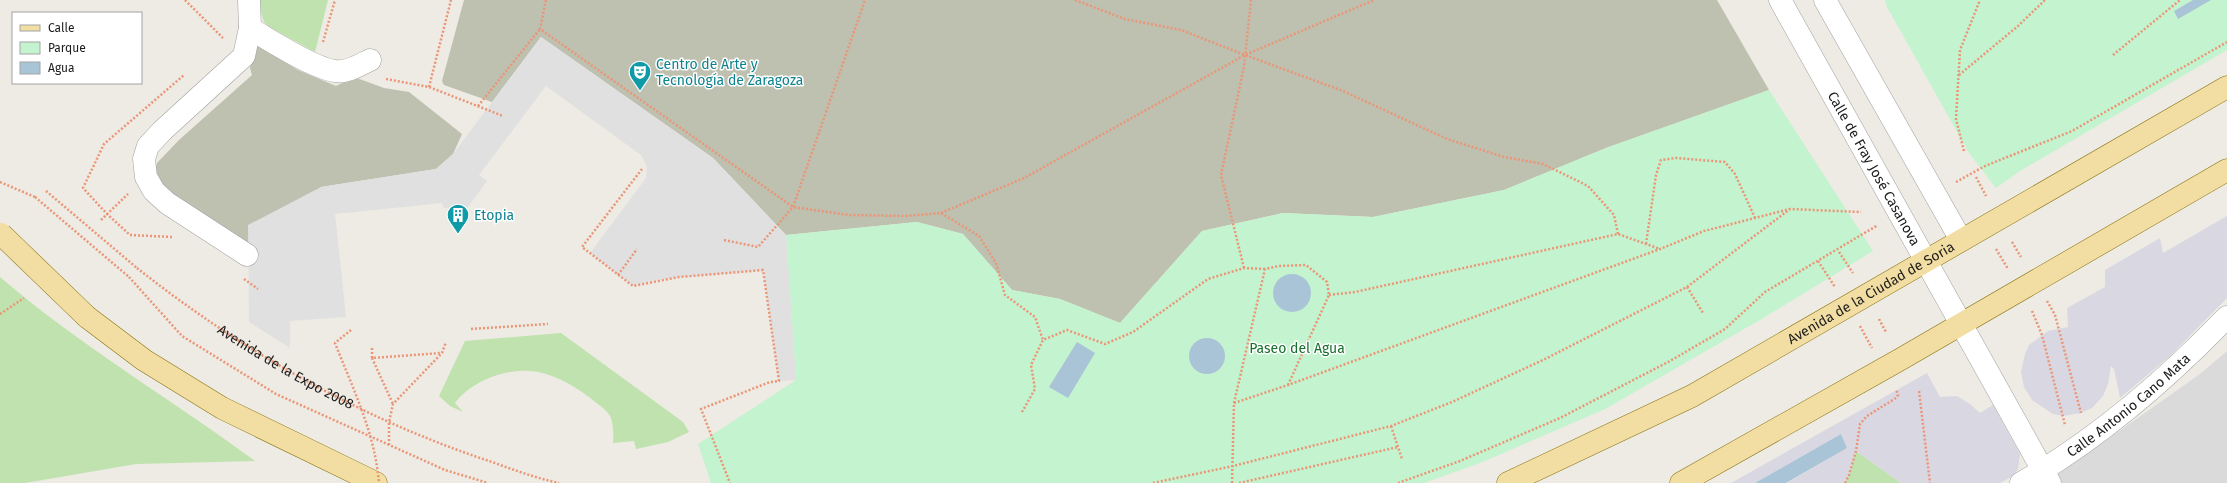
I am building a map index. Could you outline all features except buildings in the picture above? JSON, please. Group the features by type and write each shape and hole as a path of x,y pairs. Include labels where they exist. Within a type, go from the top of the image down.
{"main road":[{"name":"Avenida de la Ciudad de Soria","path":"1508,483 1692,396 2227,87"},
{"path":"1681,483 1884,369 2227,170"},
{"path":"0,238 18,261 87,317 144,360 222,408 376,483"}],"street":[{"path":"247,255 167,203 154,191 146,177 144,159 148,146 244,56 250,28 249,0"},
{"name":"Calle de Fray José Casanova","path":"1780,0 2047,477"},
{"path":"1825,0 1961,240"},
{"path":"250,28 271,41 316,64 336,71 346,71 370,60"},
{"name":"Calle Antonio Cano Mata","path":"2022,483 2047,477 2181,364 2227,317"}],"path":[{"path":"316,64 335,0"},
{"path":"429,87 451,0"},
{"path":"478,106 540,29 546,0"},
{"path":"724,240 758,247 793,207 865,0"},
{"path":"1075,0 1125,19 1181,30 1245,55 1343,90 1447,138 1504,158 1543,164 1588,186 1614,215 1618,234"},
{"path":"1244,268 1221,175 1245,55 1251,0"},
{"path":"540,29 793,207 849,215 905,216 941,213 1024,178 1245,55 1374,0"},
{"path":"1964,151 1956,119 1960,50 1980,0"},
{"path":"1959,75 2018,26 2045,0"},
{"path":"2113,55 2180,0"},
{"path":"1953,183 1985,166 2072,131 2227,42"},
{"path":"403,82 429,87 503,116"},
{"path":"1646,244 1656,175 1661,160 1676,158 1725,162 1735,174 1756,218"},
{"path":"642,169 582,247 633,286 679,277 763,270 779,381 770,382 701,409 730,483"},
{"path":"101,220 146,177"},
{"path":"1976,177 1986,196"},
{"path":"0,182 34,197 129,277 182,336 276,394 445,470 488,483"},
{"name":"Avenida de la Expo 2008","path":"46,191 137,268 249,349 337,397 388,422 445,447 559,483"},
{"path":"1153,483 1232,466 1391,426 1452,402 1543,360 1687,287 1790,209"},
{"path":"1234,403 1288,385 1660,249 1704,230 1790,209 1860,212"},
{"path":"941,213 980,236 996,262 1006,294 1035,317 1043,340"},
{"path":"1398,483 1460,461 1560,418 1670,361 1725,328 1765,292 1879,224"},
{"path":"1329,295 1355,292 1618,234 1660,249"},
{"path":"2012,242 2021,256"},
{"path":"618,275 637,249"},
{"path":"1839,252 1854,273"},
{"path":"1818,261 1848,305 1898,395 1893,402 1867,416 1860,424 1856,451 1849,475 1844,483"},
{"path":"1022,412 1035,389 1031,365 1043,340 1067,330 1105,344 1133,332 1208,279 1244,268 1265,269 1279,266 1306,265 1327,282 1329,295 1288,385"},
{"path":"1232,483 1234,403 1265,269"},
{"path":"1687,287 1703,313"},
{"path":"0,314 24,298"},
{"path":"2046,300 2055,315 2081,413"},
{"path":"2032,310 2042,335 2066,430"},
{"path":"1879,319 1886,332"},
{"path":"471,329 548,324"},
{"path":"351,330 335,343 363,411 373,444 379,483"},
{"path":"389,444 388,422 393,404 442,353 446,342"},
{"path":"372,348 372,358 393,404"},
{"path":"372,358 442,353"},
{"path":"1919,391 1930,483"},
{"path":"1391,426 1402,459"},
{"path":"1239,483 1398,447"}],"shaded area":[{"path":"464,0 1717,0 1769,90 1606,148 1504,190 1373,217 1283,213 1202,231 1120,323 1060,299 1012,290 963,234 917,222 786,235 713,158 541,37 492,102 444,85 442,81"},
{"path":"256,37 275,56 298,70 336,86 354,77 384,88 409,92 462,134 453,154 436,169 321,187 248,247 159,188 155,170 157,163 179,140 252,75 250,68"},
{"path":"541,37 713,158 786,235 796,380 779,381 763,270 655,280 633,286 590,253 646,178 647,167 641,155 546,86 479,175 487,181 468,207 444,208 442,203 335,214 346,317 290,321 290,348 249,322 248,225 321,187 436,169 453,154"},
{"path":"2227,216 2227,298 2171,355 2120,398 2114,369 2111,366 2108,384 2103,396 2092,408 2081,413 2063,416 2053,414 2032,400 2024,387 2021,372 2025,354 2029,345 2048,331 2068,327 2067,308 2105,287 2105,270 2160,238 2163,253"},
{"path":"2227,351 2227,483 2046,483 2200,374"},
{"path":"1927,373 1940,397 1957,396 1970,404 1980,413 1993,405 2020,454 2018,469 2013,476 2000,483 1901,483 1856,451 1845,483 1787,483 1847,448 1841,434 1755,483 1731,483"}],"green space":[{"path":"257,0 328,0 315,52 269,27 264,22"},
{"path":"1885,0 2227,0 2227,50 2020,171 1996,188 1969,153 1887,7"},
{"name":"Paseo del Agua","path":"1769,90 1873,251 1765,317 1605,409 1480,463 1424,483 711,483 698,444 796,380 786,235 917,222 963,234 1012,290 1060,299 1120,323 1202,231 1283,213 1373,217 1504,190 1606,148"},
{"path":"0,277 61,326 255,461 136,464 25,483 0,483"},
{"path":"561,333 683,422 689,432 668,442 636,449 634,441 613,443 612,421 605,409 570,384 555,377 537,372 511,372 498,375 473,386 455,403 463,412 450,406 439,396 465,341"},
{"path":"1856,451 1901,483 1845,483"}],"water":[{"path":"2193,0 2211,0 2178,19 2174,11"},
{"path":"1292,274 1302,277 1308,283 1311,293 1308,303 1302,309 1292,312 1282,309 1276,303 1273,293 1276,283 1282,277"},
{"path":"1207,338 1217,341 1222,346 1225,356 1222,366 1217,371 1207,374 1197,371 1192,366 1189,356 1192,346 1197,341"},
{"path":"1077,342 1095,353 1068,398 1049,387"},
{"path":"1841,434 1847,448 1786,483 1755,483"}],"place":[{"name":"Centro de Arte y Tecnología de Zaragoza","path":"640,92"},
{"name":"Etopia","path":"458,234"}]}
